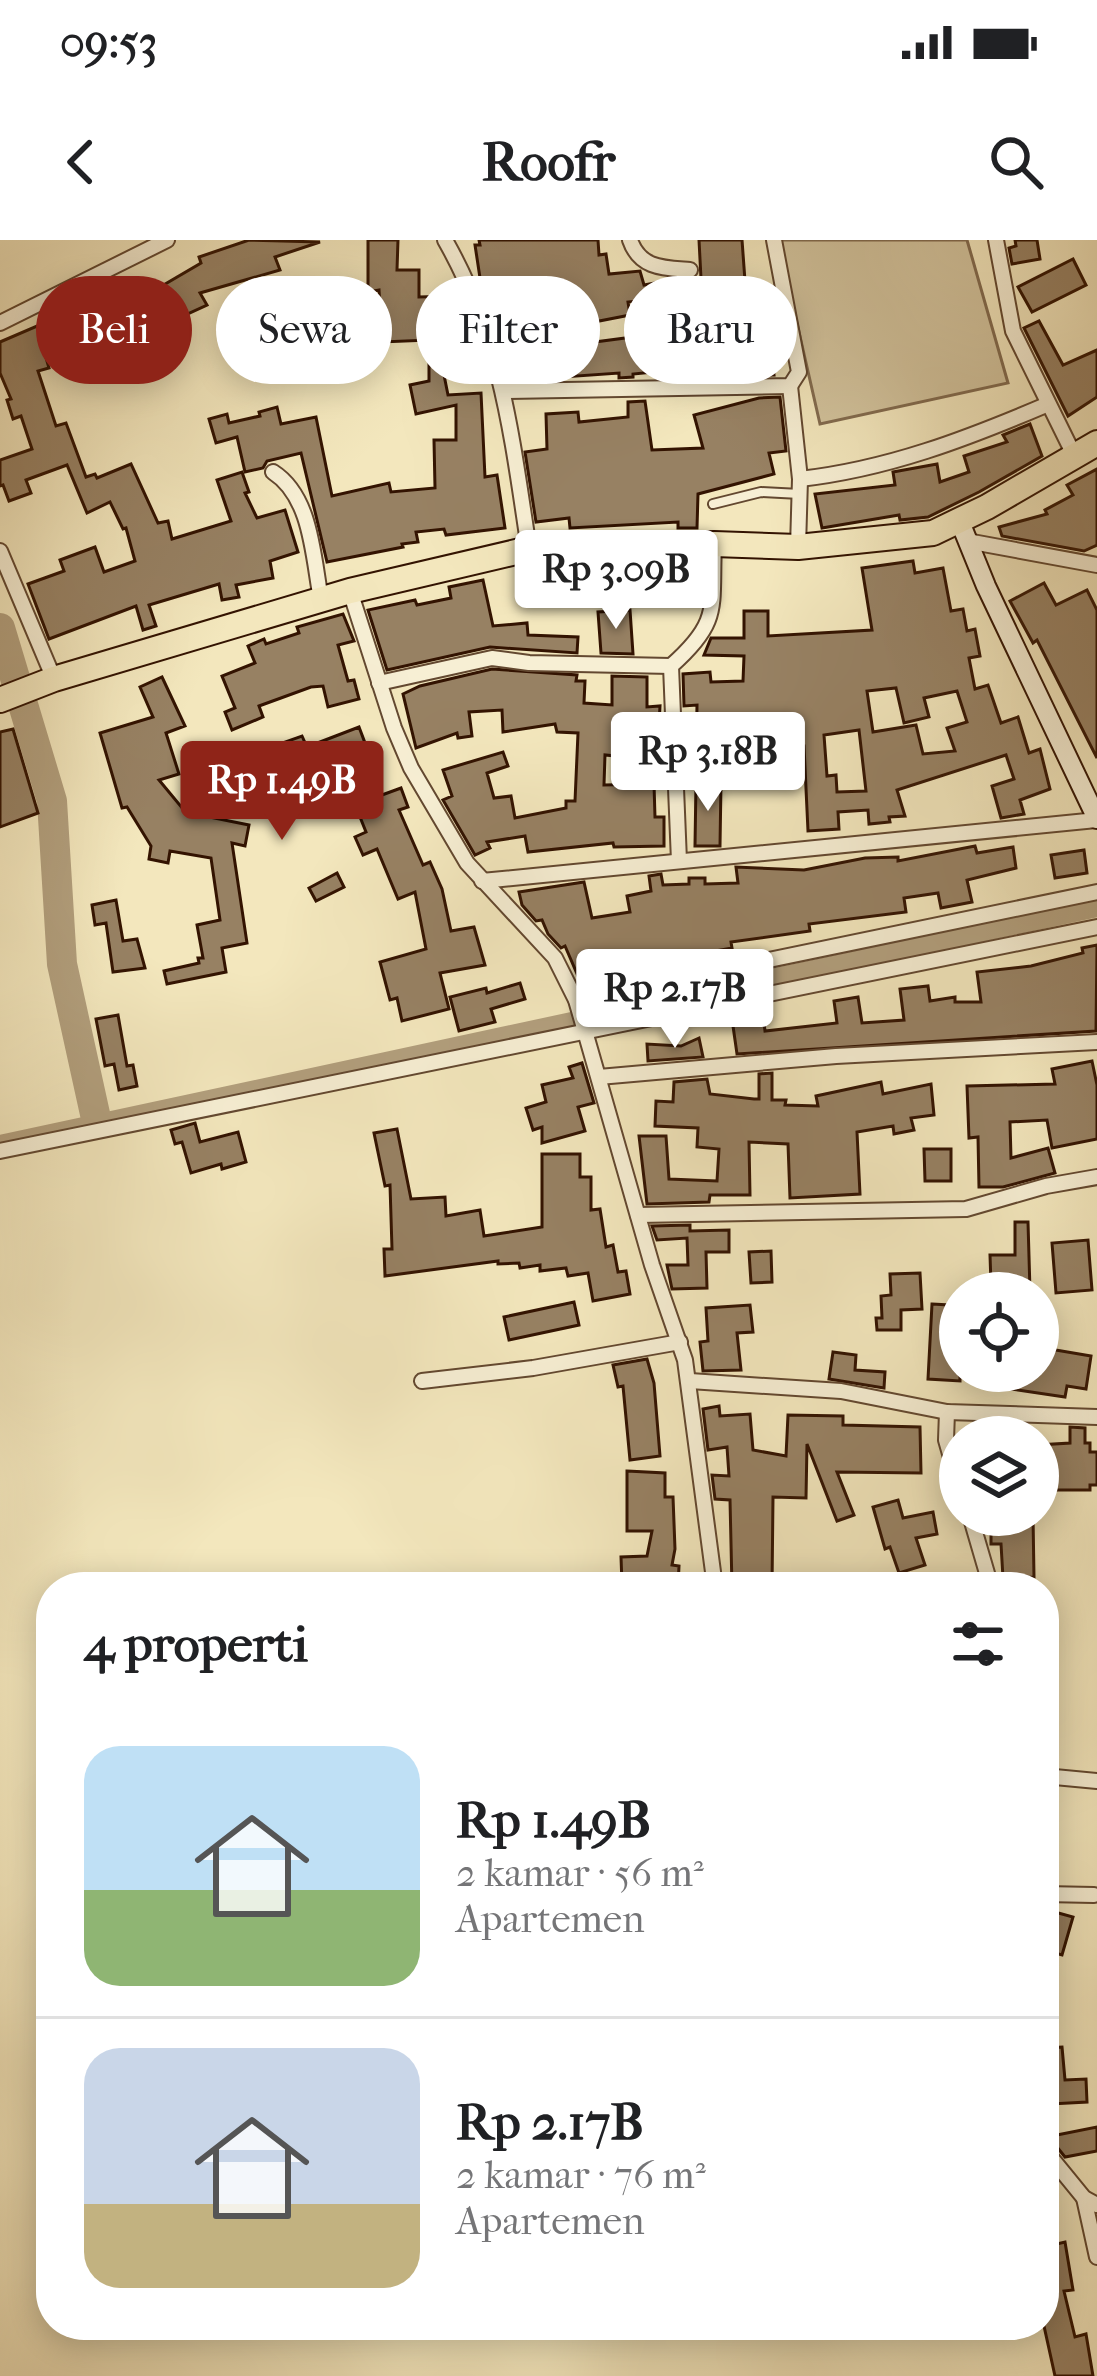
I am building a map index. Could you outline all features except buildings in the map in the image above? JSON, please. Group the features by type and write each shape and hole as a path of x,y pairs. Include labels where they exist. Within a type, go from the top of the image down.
{"highway":[{"path":"8,697 321,599 529,549 713,544 799,548 963,531 1086,450"}],"street":[{"path":"0,323 167,240"},
{"path":"445,240 472,295 505,391 529,549"},
{"path":"630,240 648,264 690,270"},
{"path":"774,240 799,372 790,386 801,487 799,548"},
{"path":"996,240 1013,331 1046,405 1086,450"},
{"path":"505,391 790,386"},
{"path":"801,487 923,454 1046,405"},
{"path":"273,472 289,484 301,505 321,599"},
{"path":"963,531 1097,566"},
{"path":"482,881 1097,820 963,531"},
{"path":"379,683 492,658 671,665 697,643 708,625 713,544"},
{"path":"0,550 48,681"},
{"path":"350,591 411,768 467,863 555,958 578,1003 690,1381 713,1572"},
{"path":"671,665 679,861"},
{"path":"578,1003 1097,892"},
{"path":"0,1151 1097,928"},
{"path":"599,1077 836,1056 1097,1042"},
{"path":"638,1215 965,1209 1097,1177"},
{"path":"422,1381 533,1368 680,1342"},
{"path":"690,1381 841,1391 947,1412 1097,1418"},
{"path":"947,1412 947,1416"},
{"path":"976,1536 987,1572"},
{"path":"1059,1777 1097,1781"},
{"path":"1059,1894 1094,1895"},
{"path":"1059,2166 1090,2201 1097,2257"}],"lane":[{"path":"713,504 801,487"}],"shaded area":[{"path":"778,240 967,240 1008,383 820,424 797,323 797,276 786,276"}],"waterway":[{"path":"0,628 52,801 62,964 97,1123"},
{"path":"0,1144 1097,908"}]}
